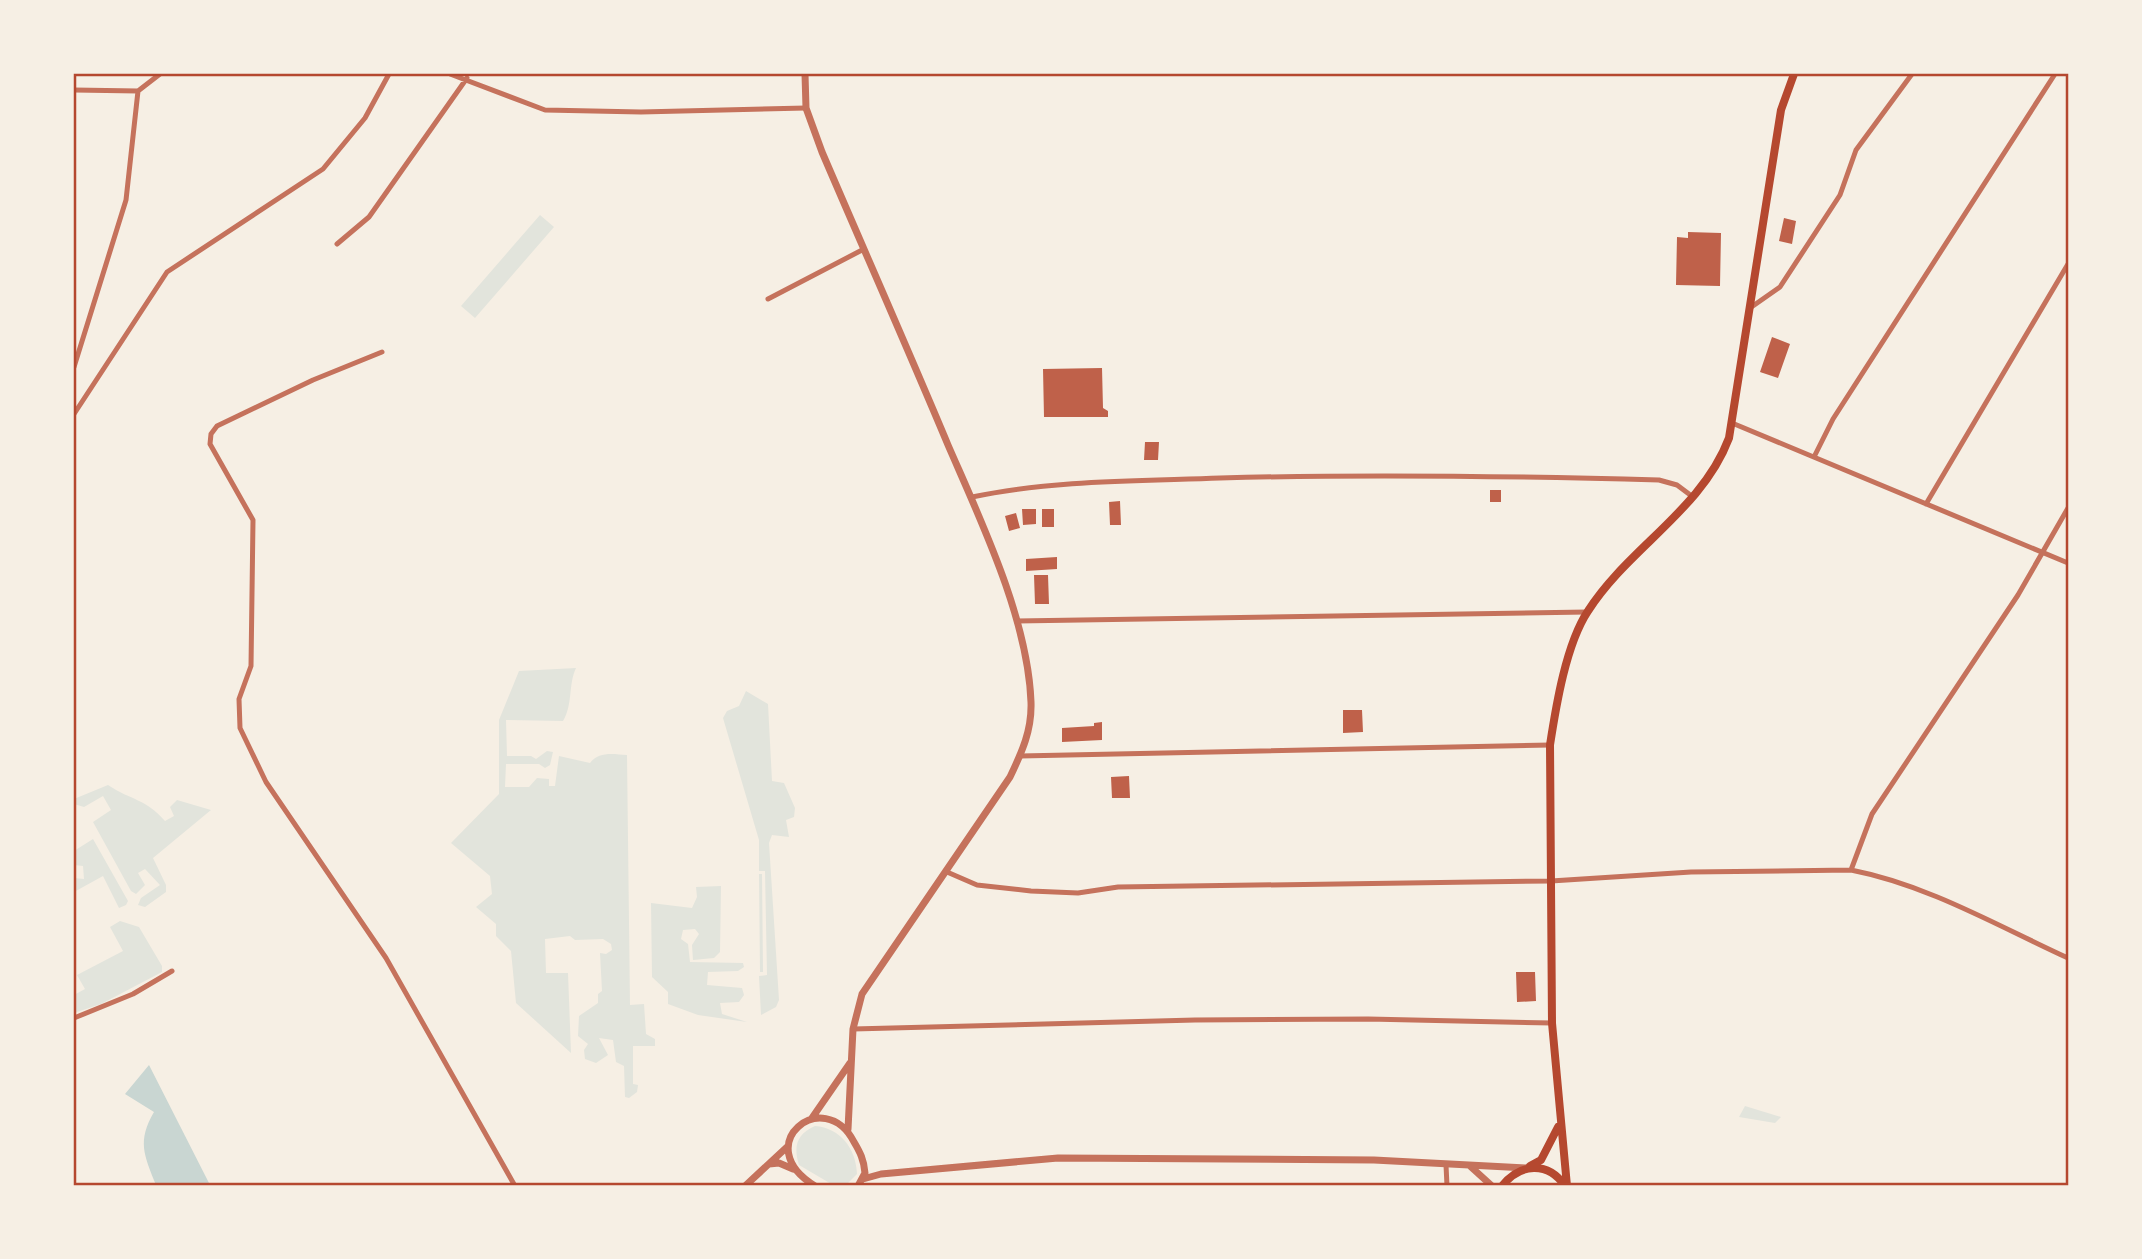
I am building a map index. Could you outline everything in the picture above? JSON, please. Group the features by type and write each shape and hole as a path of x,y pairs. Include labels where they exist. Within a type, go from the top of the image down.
{"main road":[{"path":"1566,1185 1552,1023 1550,745 1566,670 1587,612 1610,583 1693,497 1715,469 1732,424 1781,110 1794,74"},
{"path":"1502,1185 1511,1175 1541,1160 1559,1124"},
{"path":"1528,1168 1548,1170 1566,1185"}],"street":[{"path":"74,90 138,92 160,74"},
{"path":"74,414 167,272 323,170 365,118 388,74 397,74"},
{"path":"450,74 467,78 545,110 641,112 806,108"},
{"path":"805,74 806,108 864,250 972,497 1017,621 1028,666 1031,702 1027,740 1020,756 947,872 873,973 862,994 853,1029 848,1129"},
{"path":"1750,308 1780,287 1840,195 1856,150 1912,74"},
{"path":"1814,457 1833,419 2055,74"},
{"path":"337,244 369,217 467,78"},
{"path":"74,367 126,200 138,92"},
{"path":"768,299 864,250"},
{"path":"1926,504 1996,381 2068,264"},
{"path":"382,352 289,391 217,426 211,434 210,444 253,520 250,666 239,699 240,728 266,782 386,958 515,1185"},
{"path":"1732,424 2068,563"},
{"path":"972,497 1007,490 1148,480 1408,475 1659,480 1677,485 1693,497"},
{"path":"1851,870 1872,814 2018,595 2068,508"},
{"path":"1017,621 1587,612"},
{"path":"1020,756 1550,745"},
{"path":"947,872 977,885 1077,892 1118,887 1550,880 1691,872 1851,870 1877,875 1920,890 2068,958"},
{"path":"74,1018 133,994 172,971"},
{"path":"853,1029 1195,1020 1368,1019 1552,1023"},
{"path":"745,1185 787,1146 792,1134 812,1118 850,1062"},
{"path":"812,1118 834,1119 848,1129 864,1161 881,1174"},
{"path":"787,1146 793,1169"},
{"path":"860,1182 881,1174 1058,1158 1374,1160 1528,1168"},
{"path":"860,1182 864,1161"},
{"path":"768,1164 779,1163 793,1169 815,1185"},
{"path":"1446,1165 1447,1185"},
{"path":"1470,1166 1492,1185"}],"shaded area":[{"path":"540,215 554,227 475,318 461,306"},
{"path":"576,668 563,721 506,720 507,756 531,756 536,759 547,751 553,752 550,765 545,768 539,764 506,764 505,787 529,787 537,778 549,779 549,786 555,786 559,756 590,763 602,755 627,755 630,1005 644,1004 646,1034 655,1039 655,1046 633,1046 633,1084 638,1085 637,1092 629,1098 625,1097 624,1066 616,1062 613,1040 599,1038 608,1055 596,1063 585,1059 584,1050 588,1044 578,1036 579,1016 598,1003 598,994 602,991 600,953 606,954 612,950 611,944 603,939 575,940 570,936 545,939 546,973 568,973 571,1053 516,1003 511,951 496,936 496,924 476,907 492,894 490,876 451,843 499,794 499,720 519,671"},
{"path":"746,691 768,704 772,781 784,783 795,808 794,817 786,820 789,837 772,835 769,843 779,1000 776,1007 761,1015 759,976 767,975 765,871 759,871 759,840 723,718 727,711 739,706"},
{"path":"108,785 145,804 165,821 174,816 170,807 177,800 211,810 153,858 166,885 166,892 145,907 138,905 141,898 160,885 145,869 138,873 145,885 136,894 131,891 93,822 111,810 103,796 84,807 74,804 74,799"},
{"path":"93,839 128,901 126,905 119,908 103,876 74,892 74,878 84,879 83,866 74,865 74,851"},
{"path":"759,874 762,874 763,972 760,972"},
{"path":"721,886 720,952 714,958 693,960 692,945 699,934 695,929 683,930 681,939 688,944 690,962 743,963 744,967 738,971 708,972 707,985 742,988 744,995 739,1002 720,1003 722,1014 747,1022 698,1015 668,1004 668,992 652,977 651,903 692,908 697,897 696,887"},
{"path":"120,921 139,927 162,966 162,972 101,1004 74,1013 74,995 85,989 77,975 123,951 110,927"},
{"path":"149,1065 210,1185 156,1185 144,1148 145,1131 154,1112 125,1094"},
{"path":"1745,1106 1781,1117 1775,1123 1739,1117"},
{"path":"815,1126 839,1135 850,1148 857,1174 846,1185 833,1185 799,1165 796,1152 798,1141"}],"building":[{"path":"1784,218 1796,221 1792,244 1779,241"},
{"path":"1688,232 1721,233 1720,286 1676,285 1677,237 1688,238"},
{"path":"1772,337 1790,344 1778,378 1760,372"},
{"path":"1102,368 1103,408 1108,411 1108,417 1044,417 1043,369"},
{"path":"1145,442 1159,442 1158,460 1144,460"},
{"path":"1490,490 1501,490 1501,502 1490,502"},
{"path":"1120,501 1121,525 1110,525 1109,502"},
{"path":"1022,509 1036,509 1036,524 1023,525"},
{"path":"1042,509 1054,509 1054,527 1042,527"},
{"path":"1016,513 1020,528 1009,531 1005,516"},
{"path":"1057,557 1057,569 1026,571 1026,559"},
{"path":"1034,575 1048,575 1049,604 1035,604"},
{"path":"1343,710 1362,710 1363,732 1343,733"},
{"path":"1102,722 1102,740 1062,742 1062,728 1094,726 1094,723"},
{"path":"1129,776 1130,798 1112,798 1111,777"},
{"path":"1516,972 1535,972 1536,1001 1517,1002"}]}
